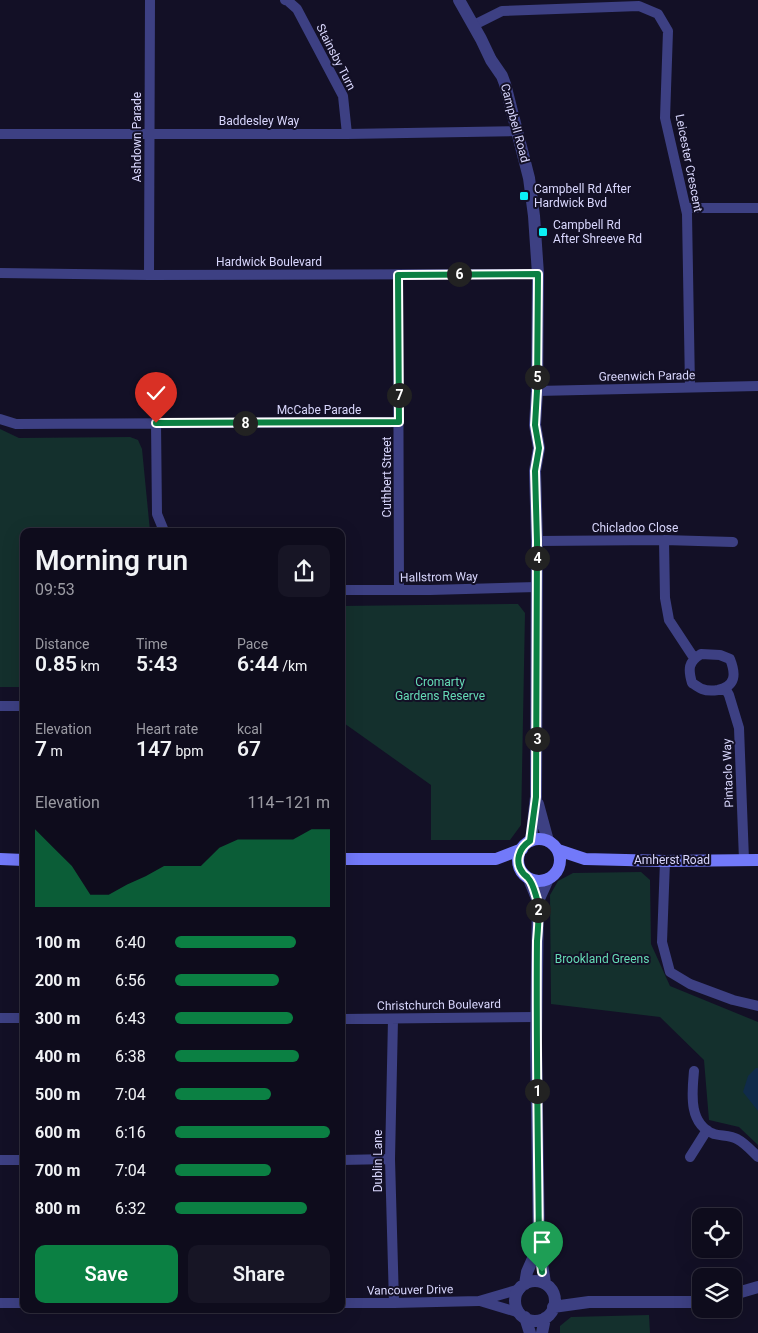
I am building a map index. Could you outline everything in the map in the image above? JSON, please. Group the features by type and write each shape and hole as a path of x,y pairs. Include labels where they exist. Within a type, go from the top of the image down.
{"main road":[{"path":"345,859 496,859 536,839 548,841"},
{"name":"Amherst Road","path":"548,841 558,850 586,858 758,860"},
{"path":"526,845 519,855 518,861 520,868 526,876"},
{"path":"558,850 560,856 559,868"},
{"name":"Amherst Road","path":"548,879 559,868 586,858"},
{"path":"0,859 20,860"},
{"path":"496,859 535,881 548,879"}],"street":[{"name":"Ashdown Parade","path":"149,275 150,0"},
{"name":"Stainsby Turn","path":"285,0 297,9 343,96 347,134"},
{"name":"Campbell Road","path":"459,0 474,25 490,60 502,76 518,131 530,184 536,233 538,274 535,425 539,448 535,471 537,541 536,797 526,845"},
{"name":"Leicester Crescent","path":"474,25 502,11 639,6 658,14 668,31 665,118 687,214 690,388"},
{"name":"Baddesley Way","path":"0,134 347,134 518,131"},
{"path":"686,208 758,208"},
{"name":"Hardwick Boulevard","path":"0,273 149,275 538,274"},
{"name":"Cuthbert Street","path":"398,275 399,590"},
{"name":"Greenwich Parade","path":"537,391 758,386"},
{"name":"McCabe Parade","path":"0,419 16,424 399,422"},
{"path":"156,423 157,514 163,528"},
{"path":"664,540 665,598 669,620 694,658"},
{"name":"Chicladoo Close","path":"537,541 664,540 733,542"},
{"name":"Hallstrom Way","path":"345,590 537,587"},
{"path":"701,654 711,654 730,659 734,675 732,681 725,688 711,691 702,689 692,683 689,671 694,658 701,654"},
{"name":"Pintaclo Way","path":"725,688 729,694 739,728 744,860"},
{"path":"0,706 20,706"},
{"name":"Campbell Road","path":"536,797 548,841"},
{"path":"665,860 662,942 670,972 690,984 733,1000 758,1006"},
{"path":"526,876 538,901"},
{"path":"545,1283 539,1245 536,1017 538,901 548,879"},
{"name":"Christchurch Boulevard","path":"345,1018 536,1017"},
{"path":"0,1018 20,1018"},
{"name":"Dublin Lane","path":"393,1019 390,1159 394,1303"},
{"path":"694,1071 692,1104 695,1114 702,1124 707,1130 715,1134 736,1138 758,1157"},
{"path":"690,1157 707,1130"},
{"path":"345,1160 390,1159"},
{"path":"0,1160 20,1160"},
{"path":"530,1333 517,1308 516,1298 539,1245"},
{"path":"522,1286 534,1281 545,1283 554,1293 555,1303 554,1308 545,1318 535,1320 522,1315"},
{"name":"Vancouver Drive","path":"345,1304 479,1301 522,1286"},
{"path":"742,1292 758,1287"},
{"path":"554,1293 589,1302"},
{"name":"Vancouver Drive","path":"479,1301 522,1315"},
{"path":"554,1308 589,1302 692,1302"},
{"path":"0,1303 20,1303"},
{"path":"542,1333 545,1318"}],"green space":[{"path":"0,429 19,438 130,437 138,440 142,449 150,528 20,528 20,687 0,687"},
{"name":"Cromarty Gardens Reserve","path":"518,604 525,613 521,825 510,840 431,840 431,785 345,724 345,606"},
{"name":"Brookland Greens","path":"641,872 650,880 651,944 670,986 758,1022 758,1145 739,1127 709,1120 704,1060 660,1017 551,1004 550,895 558,881 573,873"},
{"path":"649,1315 650,1333 560,1333 560,1326 571,1317"}],"water":[{"path":"758,1068 758,1111 743,1092 748,1076"}],"place":[{"name":"Campbell Rd After Hardwick Bvd","path":"524,196"},
{"name":"Campbell Rd After Shreeve Rd","path":"543,232"}],"route":[{"path":"156,423 399,422 398,275 538,274 535,425 539,442 535,471 537,541 536,797 530,841 522,849 518,861 523,873 529,878 538,901 536,1042 539,1245 542,1272"}]}
